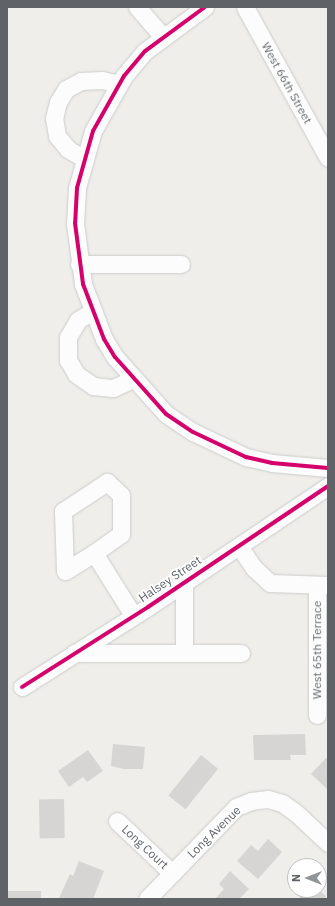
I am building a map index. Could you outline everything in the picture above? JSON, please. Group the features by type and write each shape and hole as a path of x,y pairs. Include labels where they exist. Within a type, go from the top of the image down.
{"street":[{"path":"137,7 162,36"},
{"path":"205,7 162,36 145,51 119,84 99,118 77,188 75,223 79,264 83,284 115,357 133,379 166,414 193,432 225,449 272,463 328,468"},
{"name":"West 66th Street","path":"245,7 328,158"},
{"path":"85,160 68,148 57,136 54,118 58,102 66,89 81,81 102,80 119,84"},
{"path":"79,264 181,264"},
{"path":"94,311 78,320 68,337 68,360 76,374 93,386 106,388 126,384 133,379"},
{"path":"108,482 121,495 121,534 94,553 65,571 63,511 108,482"},
{"name":"Halsey Street","path":"22,687 184,583 328,486"},
{"path":"239,546 254,568 270,583 323,585"},
{"name":"Halsey Street","path":"94,553 133,615"},
{"path":"184,583 184,653"},
{"name":"West 65th Terrace","path":"317,715 323,585"},
{"path":"74,653 241,653"},
{"name":"Long Avenue","path":"147,899 236,808 251,801 268,799 282,803 295,812 328,843"},
{"name":"Long Court","path":"117,821 172,873"}],"building":[{"path":"305,734 306,755 290,755 291,760 254,760 253,735"},
{"path":"113,744 145,747 143,769 124,769 111,766"},
{"path":"88,750 103,771 87,782 83,777 69,787 58,771"},
{"path":"201,755 218,769 185,809 168,795"},
{"path":"326,758 328,759 328,790 311,774"},
{"path":"39,799 64,799 65,838 40,838"},
{"path":"268,839 282,852 258,879 237,861 251,845 258,851"},
{"path":"79,861 104,871 93,899 59,898 70,874 73,876"},
{"path":"230,871 249,889 239,899 215,899 224,889 219,884"},
{"path":"8,891 41,891 41,899 8,899"},
{"path":"299,898 325,898 324,899 298,899"}],"cycle path":[{"path":"205,7 145,51 124,76 93,131 77,188 75,223 83,284 104,339 115,357 166,414 193,432 246,457 272,463 328,468"},
{"path":"22,687 148,607 328,486"}]}
